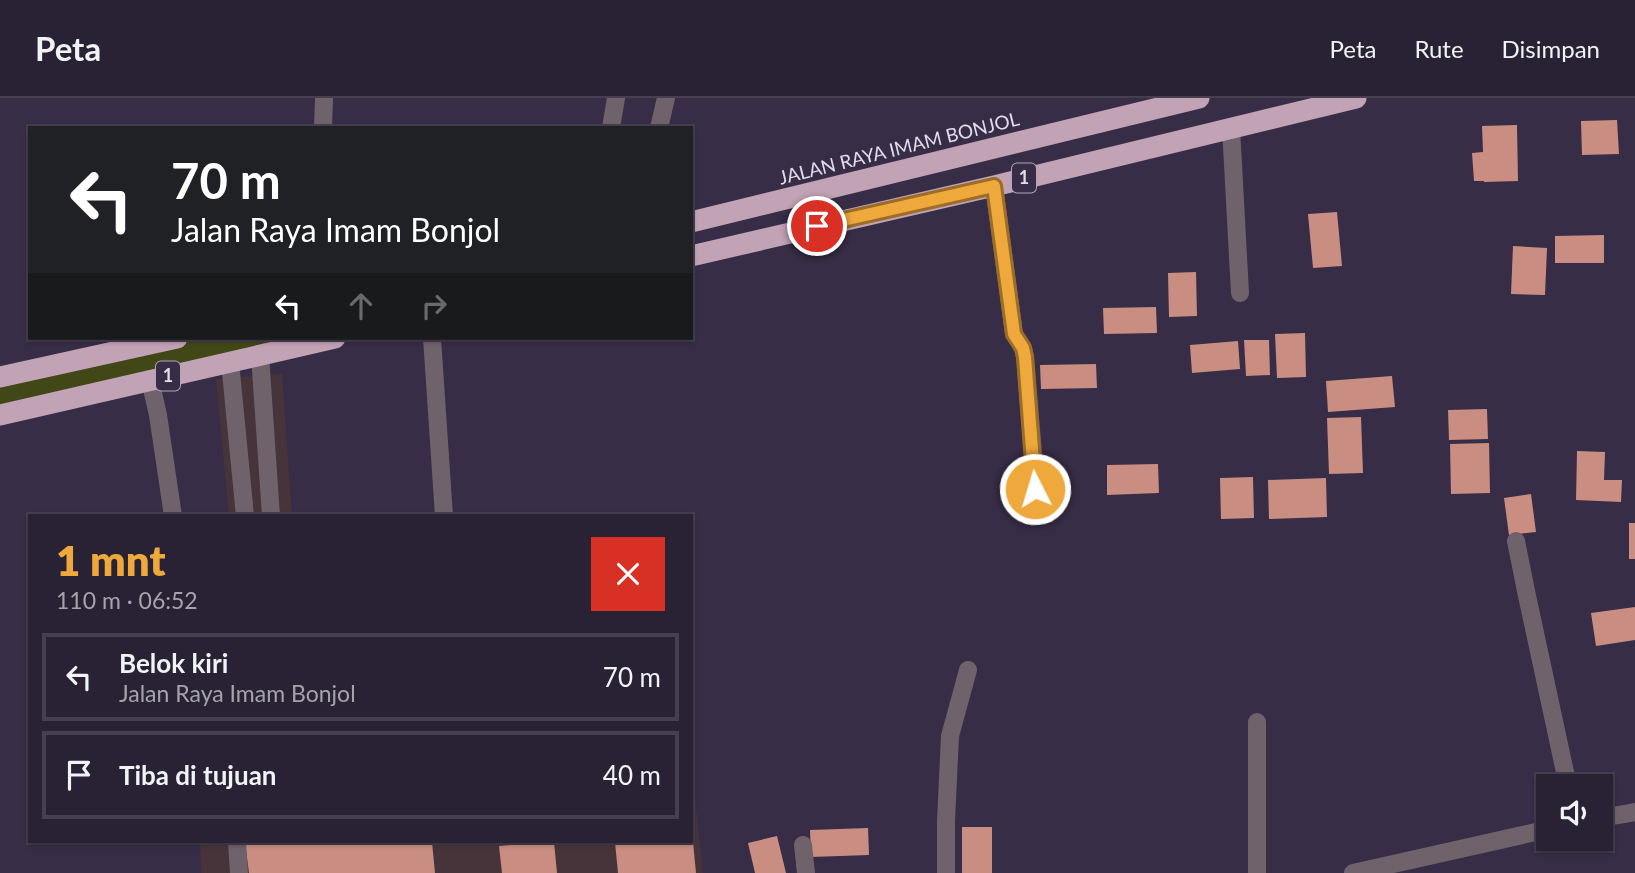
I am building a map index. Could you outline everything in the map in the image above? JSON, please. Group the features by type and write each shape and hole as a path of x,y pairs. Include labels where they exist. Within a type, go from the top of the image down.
{"highway":[{"name":"JALAN RAYA IMAM BONJOL","path":"693,222 1199,98"},
{"name":"1","path":"693,256 1356,98"},
{"name":"1","path":"0,377 168,340"},
{"name":"1","path":"0,415 326,340"}],"street":[{"path":"323,126 324,98"},
{"path":"611,126 616,98"},
{"path":"659,126 666,98"},
{"path":"1231,128 1240,293"},
{"path":"994,186 1014,334 1025,357 1035,489"},
{"path":"432,340 444,514"},
{"path":"260,355 271,514"},
{"path":"230,362 245,514"},
{"path":"150,380 173,514"},
{"path":"1516,541 1565,774"},
{"path":"946,873 950,736 968,670"},
{"path":"1257,722 1257,873"},
{"path":"1613,816 1635,812"},
{"path":"1353,873 1536,833"},
{"path":"237,843 239,873"},
{"path":"803,845 806,873"}],"shaded area":[{"path":"282,374 292,514 229,514 216,379"},
{"path":"693,778 703,873 201,873 200,843 693,843"}],"green space":[{"path":"168,340 326,340 0,415 0,377"}],"building":[{"path":"1617,120 1619,154 1582,155 1581,121"},
{"path":"1517,125 1518,181 1474,181 1472,153 1483,152 1482,126"},
{"path":"1337,212 1342,266 1313,268 1308,214"},
{"path":"1604,235 1604,263 1555,263 1555,236"},
{"path":"1513,246 1547,248 1545,295 1511,294"},
{"path":"1196,272 1197,316 1169,317 1168,273"},
{"path":"1156,307 1157,333 1104,334 1103,308"},
{"path":"1305,333 1306,377 1277,378 1275,334"},
{"path":"1244,340 1269,340 1270,375 1246,376"},
{"path":"1238,341 1240,369 1192,373 1190,345"},
{"path":"1096,364 1097,388 1041,389 1040,365"},
{"path":"1392,376 1395,407 1328,412 1326,381"},
{"path":"1487,409 1488,439 1449,440 1448,410"},
{"path":"1361,417 1363,473 1329,474 1327,418"},
{"path":"1489,443 1490,493 1451,494 1450,444"},
{"path":"1577,451 1605,452 1604,480 1622,480 1621,502 1576,500"},
{"path":"1158,464 1159,493 1107,495 1107,465"},
{"path":"1253,477 1254,518 1221,519 1220,478"},
{"path":"1326,478 1327,517 1269,519 1268,480"},
{"path":"1531,494 1536,532 1509,535 1504,498"},
{"path":"1629,523 1635,523 1635,559 1629,559"},
{"path":"1635,607 1635,640 1596,646 1591,613"},
{"path":"962,827 992,827 992,873 962,873"},
{"path":"868,828 869,855 811,857 810,830"},
{"path":"777,836 786,873 755,873 748,843"},
{"path":"693,842 696,873 618,873 615,843"},
{"path":"245,843 432,843 435,873 249,873"},
{"path":"554,843 557,873 502,873 499,846"}],"route":[{"path":"817,226 994,186 1014,334 1025,357 1035,489"}]}
